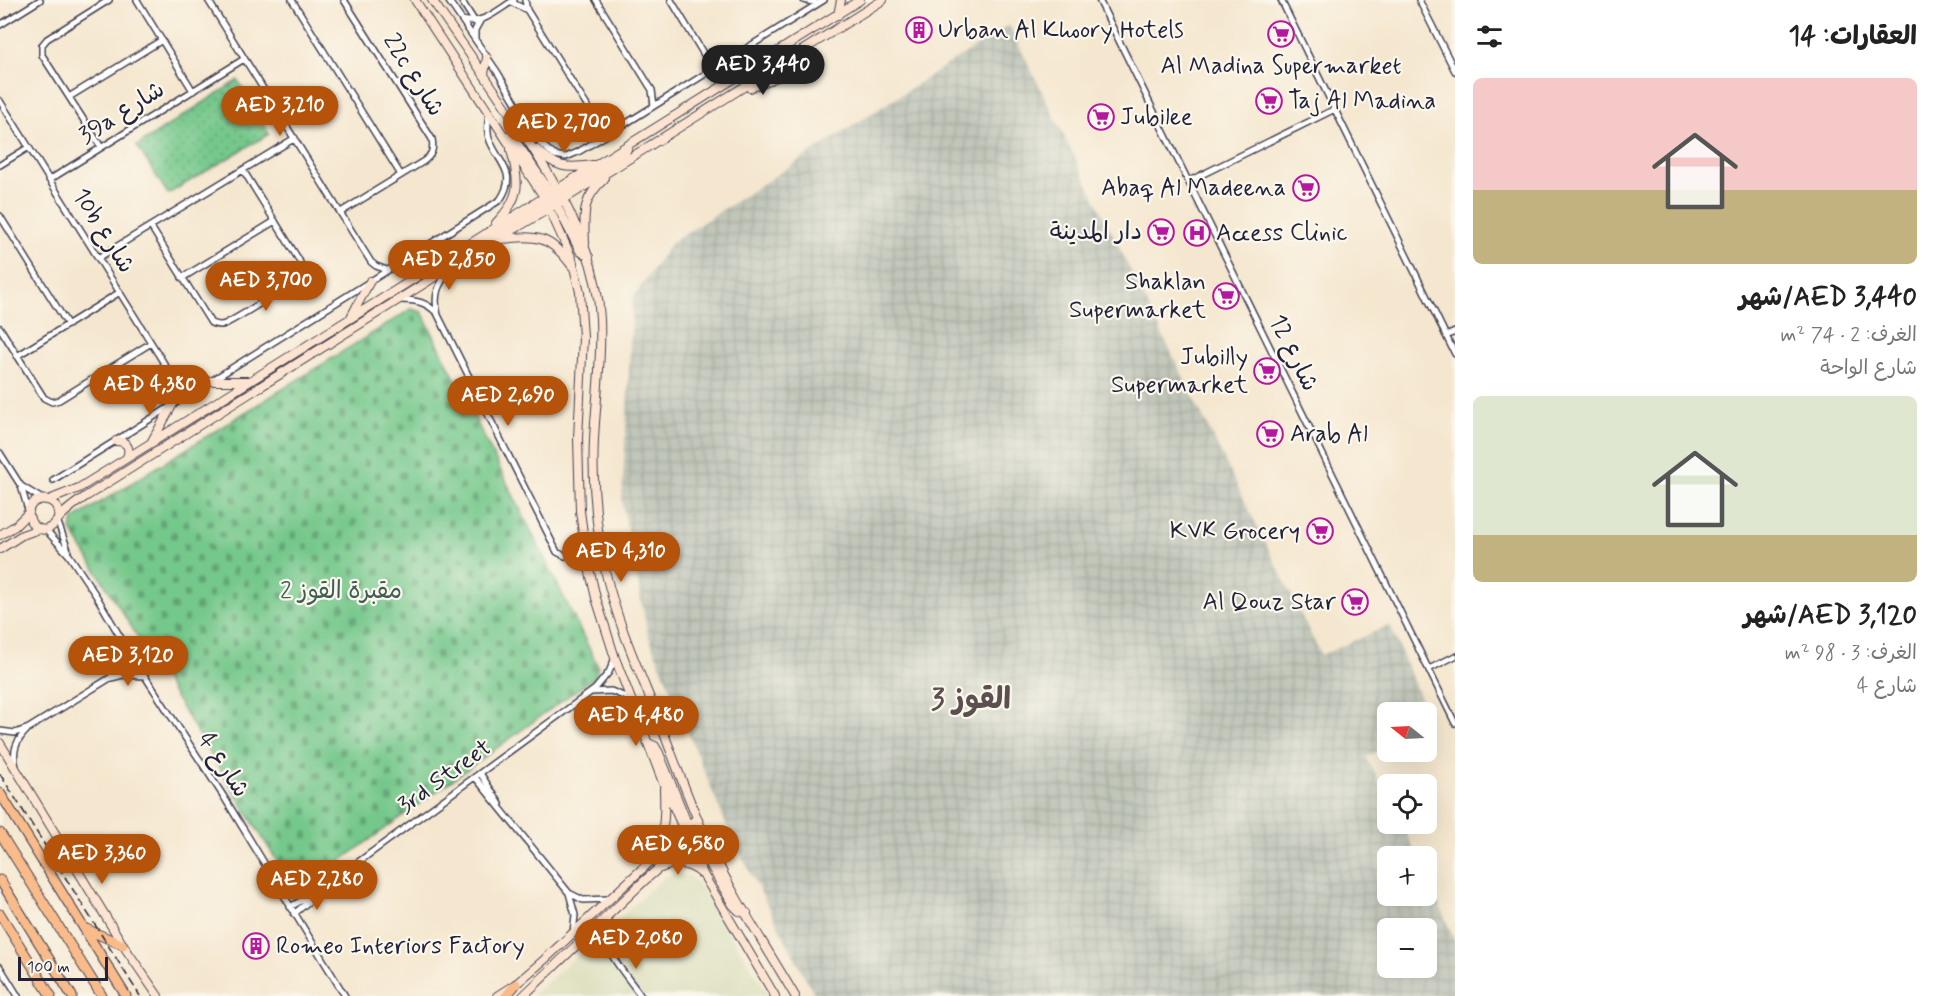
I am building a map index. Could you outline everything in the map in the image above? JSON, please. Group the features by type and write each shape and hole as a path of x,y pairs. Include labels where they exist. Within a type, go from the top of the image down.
{"highway":[{"path":"0,793 126,996"},
{"path":"0,833 102,996"},
{"path":"0,880 72,996"},
{"path":"0,914 51,996"},
{"path":"0,925 31,964"},
{"path":"86,929 123,945"},
{"path":"506,996 516,984"}],"street":[{"path":"0,25 40,0"},
{"path":"101,147 42,55 42,45 47,39 109,0"},
{"path":"137,0 193,91"},
{"path":"208,0 371,262 387,270"},
{"path":"292,0 401,175 341,212"},
{"name":"22c شارع","path":"344,0 432,139 433,146 429,157 401,175"},
{"path":"415,0 507,139 553,198 585,247 596,288 600,319 594,463 596,507 610,593 622,630 702,830 717,862 795,996"},
{"path":"432,0 530,144 553,198 580,251 589,258"},
{"path":"448,0 540,143 549,152 560,156 572,155 597,141 821,2"},
{"path":"460,0 477,21"},
{"path":"525,0 527,10 597,122 599,132 597,141"},
{"path":"596,0 652,90 654,106"},
{"path":"670,0 706,58 706,72"},
{"path":"801,14 803,0 809,3 821,2"},
{"path":"837,15 841,0"},
{"path":"0,549 22,535 50,528 85,497 452,266 498,240 597,164 860,0"},
{"path":"0,535 15,526 29,512 33,503 79,488 484,234 618,166 883,0"},
{"name":"شارع 12","path":"1099,0 1455,723"},
{"path":"1281,0 1455,354"},
{"path":"1419,0 1455,71"},
{"path":"462,20 477,21 512,1 527,10"},
{"path":"476,41 477,21"},
{"path":"69,97 162,40"},
{"path":"738,53 766,59"},
{"name":"39a شارع","path":"49,180 244,58"},
{"path":"484,74 487,58"},
{"path":"706,58 719,64"},
{"path":"730,96 787,73"},
{"path":"652,90 667,97"},
{"name":"10b شارع","path":"0,101 175,381"},
{"path":"1189,181 1335,109"},
{"path":"52,480 495,204 505,192 508,177 489,137 489,111"},
{"path":"597,122 617,129"},
{"path":"98,258 295,138"},
{"path":"484,234 507,211 517,192 517,176 507,139"},
{"path":"530,144 552,162 563,167 597,164"},
{"path":"478,251 481,244 625,153 629,144"},
{"path":"0,165 29,147"},
{"path":"585,247 586,203 593,190 618,166"},
{"path":"151,227 208,320 215,325 224,324 262,302 295,279 301,270 300,262 243,170"},
{"path":"553,198 580,292 584,337 578,438 580,511 590,577 615,658 664,785 692,839 733,905 739,911 747,913"},
{"path":"0,216 68,325"},
{"path":"182,278 275,221"},
{"path":"498,240 528,236 542,238 560,250 575,270"},
{"path":"351,318 370,281 371,262"},
{"path":"452,266 437,288 435,304 438,315 557,552 565,556"},
{"path":"17,356 120,292"},
{"path":"400,300 417,300 438,315"},
{"path":"0,328 41,395 48,401 59,400 151,343"},
{"path":"1446,336 1455,332"},
{"path":"175,381 187,390 197,389"},
{"path":"151,443 177,394 175,381"},
{"path":"210,381 251,381"},
{"path":"116,441 127,445 129,453 127,457"},
{"path":"0,453 21,486 32,524 42,529"},
{"path":"21,486 56,506 58,520"},
{"name":"شارع 4","path":"58,520 69,555"},
{"name":"شارع 4","path":"42,529 69,555 97,597 129,652 224,797 345,996"},
{"path":"0,731 15,733 29,728 110,678 119,669 129,652"},
{"path":"1429,669 1455,656"},
{"name":"3rd Street","path":"322,889 589,693 605,678 615,658"},
{"path":"110,678 123,675 145,676"},
{"path":"589,693 611,691 632,699"},
{"path":"17,768 14,759 16,746 29,728"},
{"path":"0,743 123,945 158,996"},
{"path":"648,743 655,746 659,753 686,827 702,830"},
{"path":"477,775 569,894 575,915 573,933"},
{"path":"652,859 664,829 664,785"},
{"path":"497,996 516,984 697,818"},
{"path":"523,996 655,871 702,830"},
{"path":"692,839 704,876 776,996"},
{"path":"655,871 668,865 683,863 704,876"},
{"path":"290,907 322,889"},
{"path":"294,914 322,889"},
{"path":"569,894 590,901 608,899"},
{"path":"611,912 605,936 613,957 641,996"},
{"path":"575,946 595,947 613,957"},
{"path":"0,967 18,996"}],"shaded area":[{"path":"1009,25 1321,655 1390,625 1422,702 1377,702 1377,751 1366,757 1377,777 1377,834 1407,834 1412,846 1377,846 1377,906 1437,906 1437,900 1455,941 1455,996 816,996 730,834 648,635 622,501 633,298 671,243"},
{"path":"677,874 690,876 703,890 769,996 532,996 666,876"}],"green space":[{"path":"238,80 269,134 168,194 137,146"},
{"name":"مقبرة القوز 2","path":"411,309 422,312 598,666 595,677 303,888 292,885 71,530 74,519"}],"railway":[{"path":"0,774 140,996"}],"place":[{"name":"Urban Al Khoory Hotels","path":"919,30"},
{"name":"Al Madina Supermarket","path":"1281,34"},
{"name":"Taj Al Madina","path":"1269,101"},
{"name":"Jubilee","path":"1101,117"},
{"name":"Abaq Al Madeena","path":"1306,188"},
{"name":"دار المدينة","path":"1161,232"},
{"name":"Access Clinic","path":"1197,233"},
{"name":"Shaklan Supermarket","path":"1226,296"},
{"name":"Jubilly Supermarket","path":"1267,371"},
{"name":"Arab Al","path":"1270,434"},
{"name":"KVK Grocery","path":"1320,531"},
{"name":"Al Qouz Star","path":"1355,602"},
{"name":"Romeo Interiors Factory","path":"256,946"}],"district":[{"name":"القوز 3","path":"971,699"}]}
